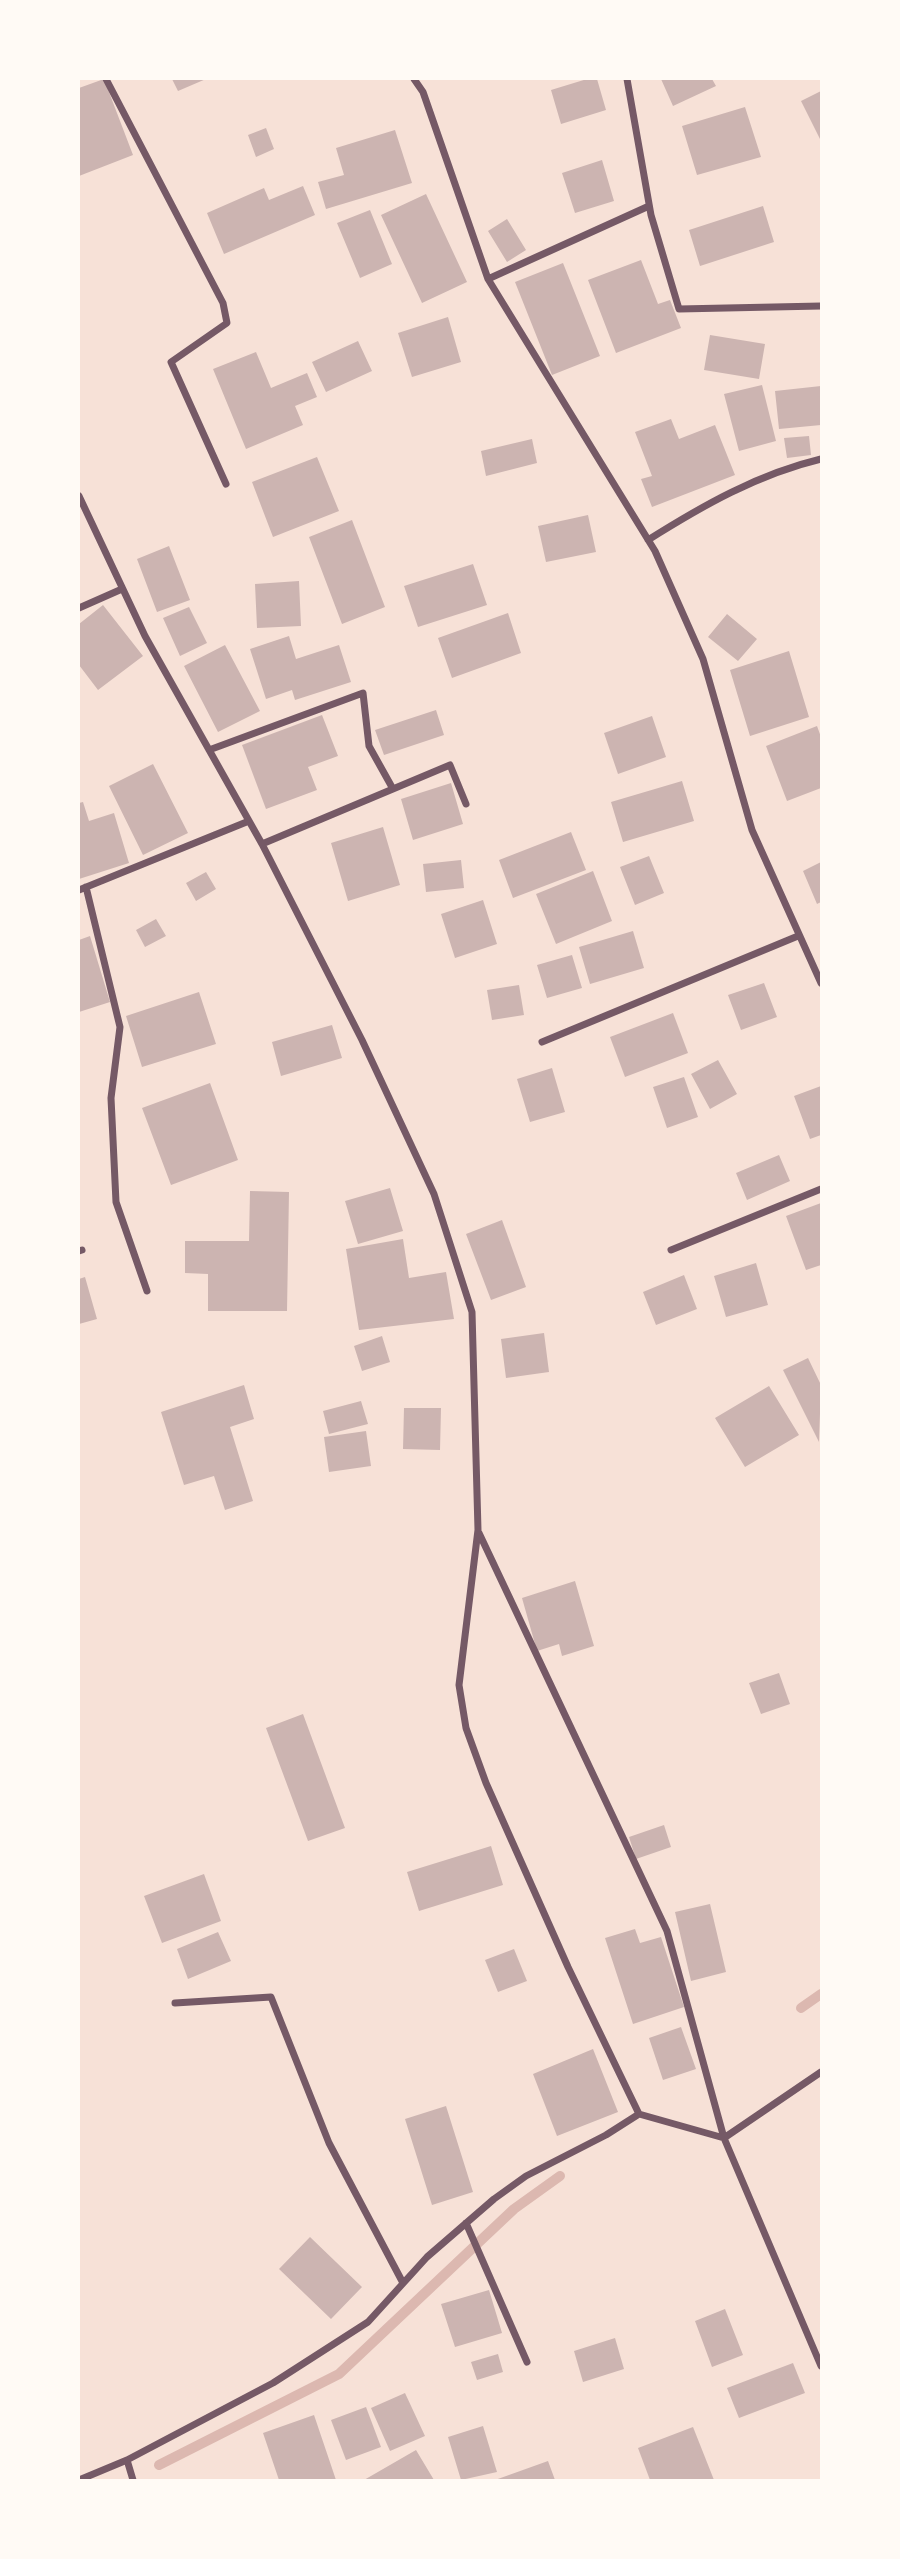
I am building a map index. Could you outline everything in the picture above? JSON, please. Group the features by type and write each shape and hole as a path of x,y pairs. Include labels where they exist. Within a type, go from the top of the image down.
{"street":[{"path":"106,79 223,303 227,323 171,362 226,484"},
{"path":"414,79 423,92 488,279 648,540 703,659 752,830 821,983"},
{"path":"627,79 649,206 679,309 821,306"},
{"path":"488,279 649,206"},
{"path":"648,540 704,506 786,467 821,459"},
{"path":"79,496 122,589 262,844 362,1040 434,1194 472,1312 478,1530 459,1685 466,1728 486,1783 563,1955 639,2114"},
{"path":"79,608 122,589"},
{"path":"209,750 363,693 369,746 393,789"},
{"path":"262,844 450,765 466,804"},
{"path":"147,1291 116,1202 111,1098 120,1027 82,888 249,821"},
{"path":"542,1042 798,936"},
{"path":"671,1250 821,1189"},
{"path":"478,1530 667,1931 724,2138 821,2366"},
{"path":"175,2003 271,1997 329,2143 403,2283"},
{"path":"79,2480 127,2460 273,2383 368,2322 403,2283 466,2223 526,2176 606,2135 639,2114 724,2138 821,2072"},
{"path":"466,2223 527,2362"},
{"path":"127,2460 133,2480"}],"building":[{"path":"104,79 133,155 79,176 79,88"},
{"path":"172,79 206,79 178,91"},
{"path":"587,79 597,79 606,110 561,124 551,90"},
{"path":"661,79 712,79 716,86 673,106"},
{"path":"821,91 821,141 801,101"},
{"path":"745,107 761,157 697,175 682,126"},
{"path":"266,128 274,149 256,157 248,135"},
{"path":"395,130 412,183 326,209 318,182 344,175 336,148"},
{"path":"602,160 614,201 575,213 562,173"},
{"path":"303,186 315,215 224,254 207,213 264,188 269,200"},
{"path":"426,194 467,282 422,303 381,215"},
{"path":"763,206 774,242 700,266 689,230"},
{"path":"370,210 392,264 360,278 337,223"},
{"path":"507,219 526,250 507,262 488,231"},
{"path":"641,260 658,304 670,300 681,328 616,353 588,280"},
{"path":"563,263 600,356 552,375 515,282"},
{"path":"448,317 461,362 412,377 398,333"},
{"path":"710,335 765,344 759,379 704,370"},
{"path":"358,341 372,371 326,392 312,362"},
{"path":"256,352 271,388 307,373 317,397 295,406 303,425 246,449 213,369"},
{"path":"762,385 776,441 739,451 724,394"},
{"path":"821,386 821,425 779,429 775,391"},
{"path":"671,419 679,439 715,425 735,475 652,507 641,479 652,476 635,432"},
{"path":"809,436 811,455 787,458 784,438"},
{"path":"532,439 537,463 486,476 481,451"},
{"path":"317,457 339,511 273,537 252,482"},
{"path":"588,515 596,552 546,562 538,526"},
{"path":"352,520 385,607 342,624 309,537"},
{"path":"169,546 190,600 157,612 137,559"},
{"path":"473,564 487,605 418,627 404,586"},
{"path":"299,581 301,626 257,628 255,584"},
{"path":"103,605 143,656 98,690 79,665 79,624"},
{"path":"189,607 207,643 180,656 163,618"},
{"path":"508,613 521,653 452,678 438,638"},
{"path":"727,614 757,639 738,661 708,637"},
{"path":"289,636 296,659 339,645 351,682 295,700 292,690 266,699 250,649"},
{"path":"225,645 260,711 218,732 184,666"},
{"path":"789,651 809,717 750,736 730,670"},
{"path":"436,710 444,735 384,755 375,730"},
{"path":"322,715 338,756 308,767 317,790 266,809 242,745"},
{"path":"652,716 666,757 618,774 604,733"},
{"path":"817,726 821,737 821,788 787,801 766,746"},
{"path":"153,764 188,833 143,855 109,786"},
{"path":"682,781 694,821 623,842 611,802"},
{"path":"451,783 463,824 413,840 401,799"},
{"path":"83,802 89,821 114,813 129,863 79,879 79,803"},
{"path":"383,827 400,885 348,901 331,843"},
{"path":"571,832 586,870 513,898 499,860"},
{"path":"649,856 664,893 635,905 620,867"},
{"path":"461,860 464,888 426,892 423,864"},
{"path":"821,862 821,902 817,904 803,871"},
{"path":"593,871 612,921 556,944 536,894"},
{"path":"206,872 216,889 196,901 186,883"},
{"path":"483,900 497,944 455,958 441,914"},
{"path":"156,919 166,936 145,947 136,930"},
{"path":"633,931 644,968 590,984 579,947"},
{"path":"90,936 110,1002 79,1012 79,940"},
{"path":"572,955 582,988 547,998 537,965"},
{"path":"764,983 777,1017 741,1030 728,995"},
{"path":"519,985 524,1015 492,1020 487,990"},
{"path":"199,992 216,1044 142,1067 126,1016"},
{"path":"673,1013 688,1053 625,1077 610,1037"},
{"path":"332,1025 342,1058 281,1076 272,1042"},
{"path":"718,1060 737,1094 710,1109 691,1074"},
{"path":"552,1068 565,1112 530,1122 517,1079"},
{"path":"684,1077 698,1117 667,1128 653,1087"},
{"path":"210,1083 238,1160 171,1185 142,1108"},
{"path":"821,1086 821,1135 810,1139 794,1096"},
{"path":"779,1155 790,1181 747,1200 736,1173"},
{"path":"390,1188 403,1231 358,1244 345,1201"},
{"path":"250,1191 289,1192 287,1311 208,1311 208,1274 185,1273 185,1241 249,1241"},
{"path":"821,1203 821,1265 806,1270 786,1216"},
{"path":"502,1220 526,1287 491,1300 466,1234"},
{"path":"403,1239 409,1278 446,1272 454,1319 359,1330 346,1249"},
{"path":"756,1263 768,1305 726,1317 714,1276"},
{"path":"684,1275 697,1309 656,1325 643,1292"},
{"path":"85,1277 97,1319 79,1324 79,1279"},
{"path":"544,1333 549,1372 506,1378 501,1339"},
{"path":"382,1336 390,1362 362,1371 354,1346"},
{"path":"808,1358 821,1385 819,1442 783,1370"},
{"path":"244,1385 254,1419 230,1427 253,1501 225,1510 214,1476 184,1485 161,1412"},
{"path":"769,1386 799,1435 745,1467 715,1418"},
{"path":"361,1401 368,1424 329,1434 323,1411"},
{"path":"404,1408 441,1408 440,1450 403,1449"},
{"path":"366,1431 371,1466 329,1472 324,1437"},
{"path":"575,1581 594,1646 562,1656 559,1644 537,1651 522,1598"},
{"path":"779,1673 790,1704 761,1714 749,1683"},
{"path":"303,1714 345,1828 308,1841 266,1728"},
{"path":"664,1825 671,1847 636,1859 629,1837"},
{"path":"491,1846 503,1885 419,1911 407,1872"},
{"path":"204,1874 221,1921 162,1943 144,1896"},
{"path":"710,1904 726,1972 691,1981 675,1912"},
{"path":"635,1929 640,1943 661,1937 684,2007 633,2024 605,1938"},
{"path":"218,1932 231,1961 188,1979 177,1949"},
{"path":"514,1949 527,1981 498,1992 485,1960"},
{"path":"681,2027 696,2069 663,2080 649,2038"},
{"path":"593,2049 618,2112 557,2136 533,2074"},
{"path":"446,2106 473,2192 432,2205 405,2119"},
{"path":"310,2237 362,2287 331,2319 279,2269"},
{"path":"489,2290 502,2333 455,2347 441,2304"},
{"path":"725,2309 743,2355 712,2367 695,2321"},
{"path":"615,2338 624,2369 583,2382 574,2351"},
{"path":"498,2354 503,2372 477,2380 471,2362"},
{"path":"793,2363 805,2393 739,2418 727,2388"},
{"path":"405,2393 425,2436 390,2451 371,2408"},
{"path":"366,2407 381,2447 346,2460 331,2420"},
{"path":"314,2415 336,2480 279,2480 263,2433"},
{"path":"483,2426 497,2472 461,2480 448,2437"},
{"path":"693,2427 714,2480 650,2480 638,2448"},
{"path":"416,2450 434,2480 364,2480"},
{"path":"548,2461 555,2480 495,2480"}],"waterway":[{"path":"801,2008 821,1994"},
{"path":"159,2465 339,2374 514,2209 560,2176"}]}
